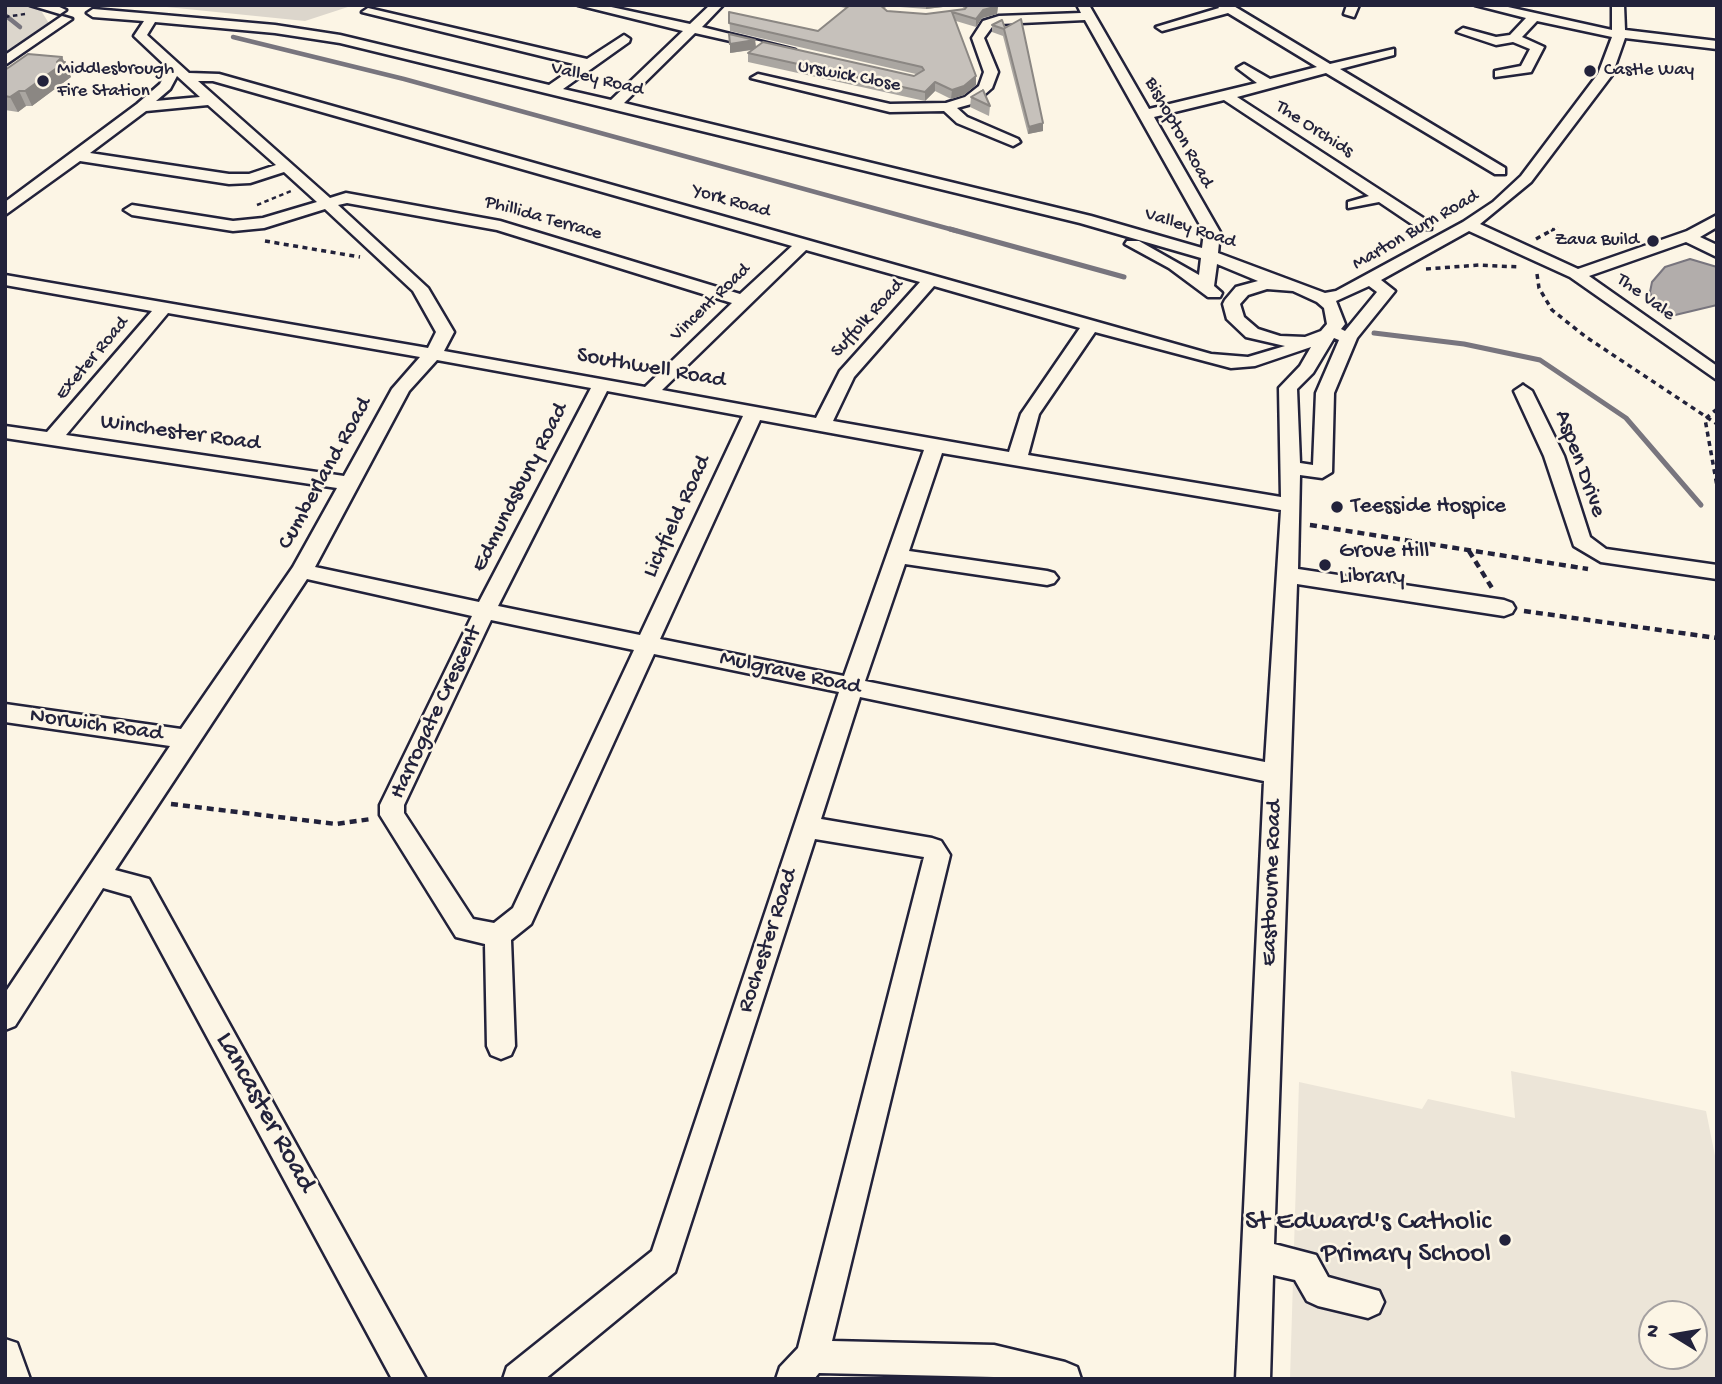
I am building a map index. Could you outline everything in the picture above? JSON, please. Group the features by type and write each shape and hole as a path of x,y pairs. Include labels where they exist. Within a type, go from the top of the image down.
{"street":[{"path":"36,5 66,11"},
{"path":"584,5 808,55"},
{"path":"614,105 716,5"},
{"path":"1481,5 1619,34 1717,45"},
{"name":"Marton Burn Road","path":"1323,298 1341,295 1371,280 1469,225 1498,205 1526,179 1605,75 1619,34 1618,5"},
{"path":"385,16 402,6"},
{"path":"1161,27 1226,7 1500,171"},
{"name":"Valley Road","path":"66,11 93,9 152,18 309,33 1085,219 1208,255 1280,284"},
{"path":"5,61 66,11"},
{"name":"Urswick Close","path":"758,78 773,86 890,108 947,107 970,100 985,88 991,72 978,38 983,22 1086,11"},
{"name":"Bishopton Road","path":"1086,11 1212,232 1206,287"},
{"path":"368,12 590,64"},
{"path":"1514,38 1534,17"},
{"name":"Cumberland Road","path":"5,1017 13,991 97,876 302,570 401,389 433,354 445,332 420,288 285,167 227,103 181,72 139,36 152,18"},
{"path":"1463,32 1496,41 1514,38 1537,47 1526,69 1500,74"},
{"path":"552,90 624,39"},
{"path":"1374,44 1405,61"},
{"path":"1146,113 1163,112 1227,96 1390,52"},
{"path":"1244,68 1268,84"},
{"path":"5,210 142,107 181,72"},
{"name":"York Road","path":"181,72 214,77 1090,326 1231,363 1265,358 1307,342"},
{"path":"142,107 173,102 227,103 268,92"},
{"name":"The Orchids","path":"1227,96 1425,226"},
{"path":"947,107 962,120 1009,136"},
{"path":"1437,135 1455,129"},
{"path":"79,156 229,179 250,178 285,167"},
{"path":"1353,205 1381,197"},
{"name":"Phillida Terrace","path":"132,210 233,226 264,223 346,198 499,226 744,301"},
{"name":"Valley Road","path":"1085,219 1175,265 1231,304 1236,319 1252,332 1276,378 1288,388"},
{"path":"1576,274 1608,266 1687,236 1717,220"},
{"name":"The Vale","path":"1469,225 1576,274 1717,375"},
{"path":"1687,236 1717,253"},
{"name":"Vincent Road","path":"650,394 659,382 803,244"},
{"name":"Southwell Road","path":"5,280 165,306 935,446 1290,505"},
{"name":"Suffolk Road","path":"822,425 846,375 931,280"},
{"path":"1288,388 1336,335 1387,292 1371,280"},
{"path":"1231,304 1235,297 1253,286 1280,284 1296,286 1323,298 1336,315 1336,335 1325,393 1322,472 1291,468"},
{"name":"Exeter Road","path":"52,439 165,306"},
{"path":"1017,459 1030,414 1090,326"},
{"path":"1252,332 1279,341 1307,342 1336,335"},
{"name":"Edmundsbury Road","path":"485,611 601,386"},
{"name":"Eastbourne Road","path":"1253,1379 1290,505 1288,388"},
{"name":"Aspen Drive","path":"1523,391 1554,456 1581,541 1601,555 1717,572"},
{"name":"Lichfield Road","path":"646,643 754,412"},
{"name":"Winchester Road","path":"5,432 348,483"},
{"name":"Rochester Road","path":"519,1379 664,1261 852,687 935,446"},
{"path":"897,556 1047,579"},
{"name":"Mulgrave Road","path":"302,570 485,611 1278,774"},
{"path":"1287,575 1504,608"},
{"name":"Harrogate Crescent","path":"485,611 392,804 392,815 466,929 498,935"},
{"path":"500,1046 498,935 522,916 646,643"},
{"name":"Norwich Road","path":"5,713 187,739"},
{"path":"806,827 932,848 937,855 802,1368 969,1369 994,1361 1065,1379"},
{"name":"Lancaster Road","path":"97,876 140,887 410,1379"},
{"path":"1259,1256 1305,1266 1318,1290 1368,1302"},
{"path":"5,1355 14,1379"}],"path":[{"path":"5,18 24,13"},
{"path":"1421,269 1479,265 1525,268"},
{"path":"1536,268 1539,288 1552,310 1586,337 1647,374 1705,419 1717,424"},
{"path":"1705,419 1717,409"},
{"path":"1705,419 1717,486"},
{"path":"1709,446 1717,454"},
{"path":"1290,505 1308,525 1591,569"},
{"path":"1469,550 1504,608 1717,638"},
{"path":"146,801 336,824 392,815"}],"shaded area":[{"path":"5,5 30,5 40,9 50,25 5,56"},
{"path":"147,5 354,5 305,21"},
{"path":"1690,259 1717,267 1717,305 1671,316 1661,313 1654,305 1650,292 1652,282 1665,267"},
{"name":"St Edward's Catholic Primary School","path":"1511,1071 1706,1111 1717,1166 1717,1379 1290,1379 1299,1082 1422,1109 1428,1099 1515,1118"}],"building":[{"path":"850,5 880,5 887,11 926,14 965,9 968,5 998,6 983,10 976,19 952,12 976,76 964,86 952,90 935,82 925,92 748,53 763,42 914,76 924,70 922,67 729,23 729,12 818,31"},
{"path":"1021,19 1043,123 1029,127 1004,29 992,25 1002,20 1005,28"},
{"path":"729,34 755,40 730,44"},
{"path":"28,54 62,57 57,62 65,62 25,91 19,91 10,97 5,96 5,70"},
{"path":"983,90 990,106 971,97"}],"waterway":[{"path":"5,15 20,27"},
{"path":"233,37 404,79 957,231"},
{"path":"950,229 1124,277"},
{"path":"1374,333 1464,344 1540,360 1626,418 1701,505"}],"place":[{"name":"Castle Way","path":"1590,71"},
{"name":"Middlesbrough Fire Station","path":"43,81"},
{"name":"Zava Build","path":"1653,241"},
{"name":"Teesside Hospice","path":"1337,507"},
{"name":"Grove Hill Library","path":"1325,565"},
{"name":"St Edward's Catholic Primary School","path":"1505,1240"}]}
